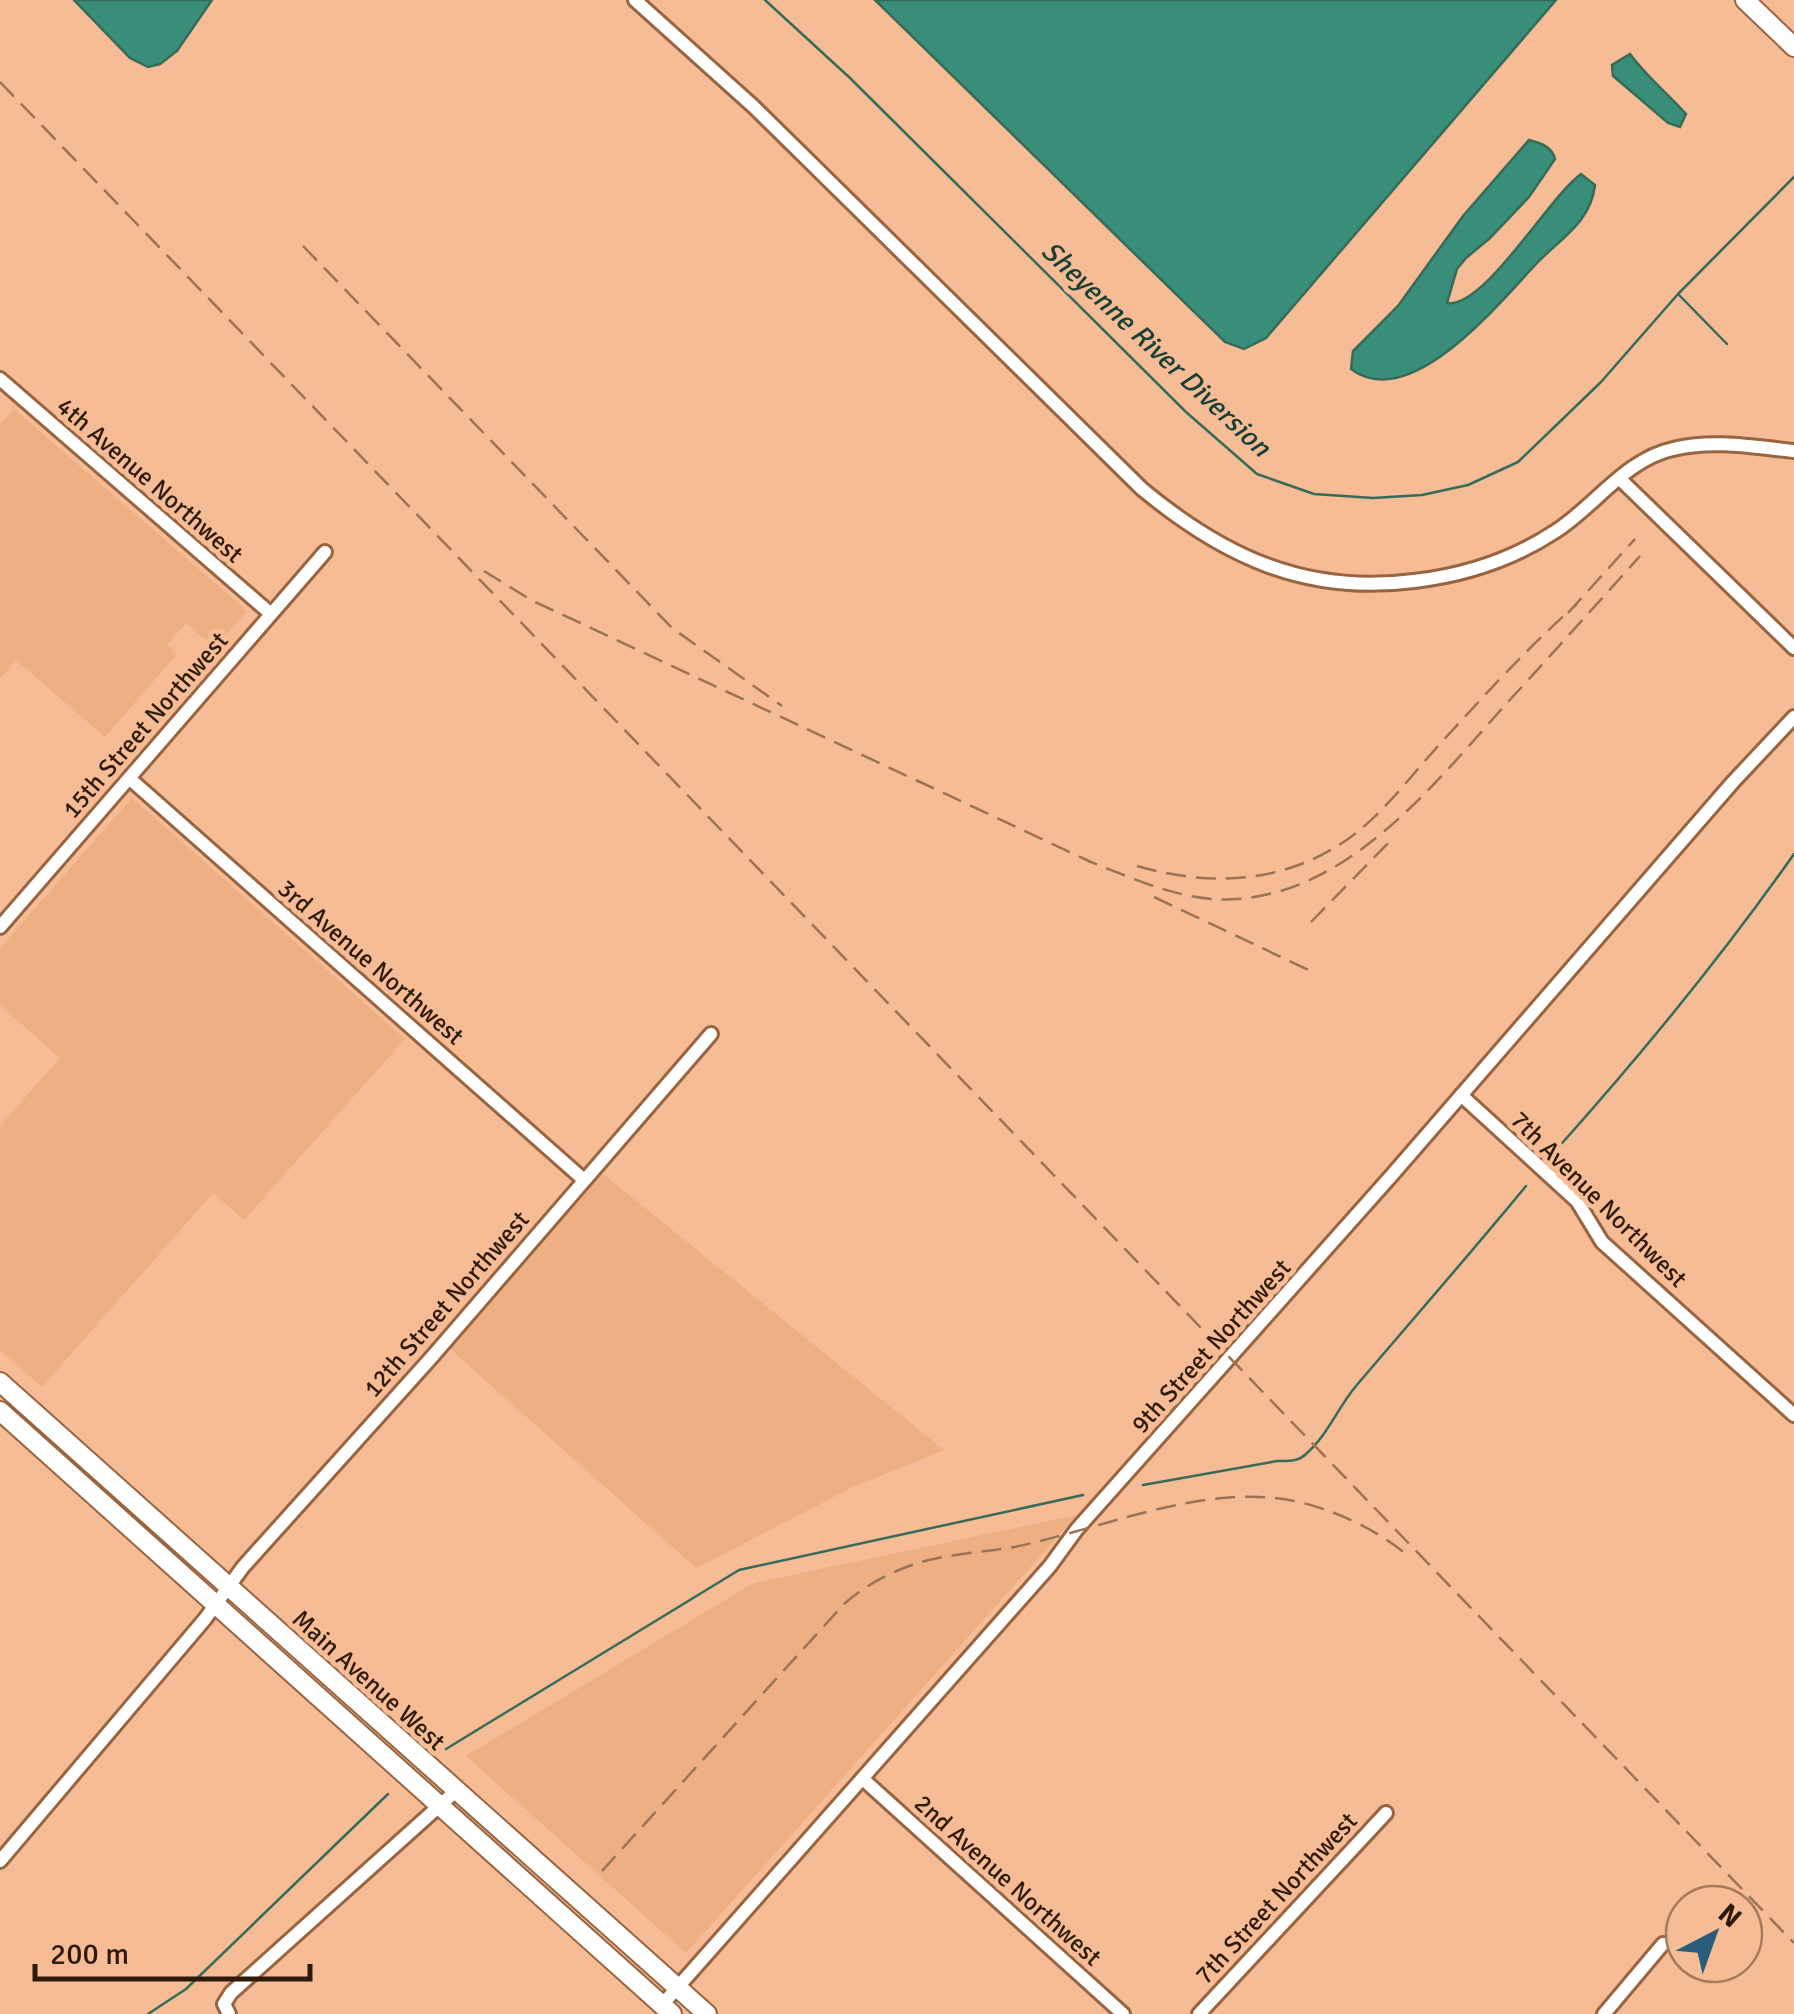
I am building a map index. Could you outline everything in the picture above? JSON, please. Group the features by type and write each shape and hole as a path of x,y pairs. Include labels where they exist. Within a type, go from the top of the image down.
{"main road":[{"path":"1746,0 1794,47"},
{"name":"Main Avenue West","path":"0,1382 707,2014"},
{"name":"Main Avenue West","path":"0,1411 210,1611 442,1806 667,2010"}],"street":[{"path":"635,0 793,145 1142,489 1218,544 1296,576 1344,584 1394,584 1448,577 1497,564 1538,543 1577,517 1639,461 1673,448 1721,444 1794,451"},
{"name":"4th Avenue Northwest","path":"0,379 271,614"},
{"path":"1620,478 1794,648"},
{"name":"15th Street Northwest","path":"0,926 325,552"},
{"name":"9th Street Northwest","path":"667,2010 677,1988 864,1780 1078,1529 1794,717"},
{"name":"3rd Avenue Northwest","path":"128,778 584,1180"},
{"name":"12th Street Northwest","path":"0,1861 227,1587 432,1358 711,1034"},
{"name":"7th Avenue Northwest","path":"1460,1095 1577,1201 1602,1242 1794,1415"},
{"name":"2nd Avenue Northwest","path":"864,1780 1122,2014"},
{"path":"227,2009 231,1992 456,1790"},
{"name":"7th Street Northwest","path":"1199,2014 1386,1814"},
{"path":"1624,2014 1609,2009 1663,1944"}],"shaded area":[{"path":"14,409 247,611 215,648 186,623 167,645 177,654 105,737 16,660 0,679 0,424"},
{"path":"132,798 405,1039 244,1220 213,1193 42,1387 0,1350 0,1126 60,1058 0,1005 0,948"},
{"path":"603,1174 944,1450 851,1488 696,1568 449,1348"},
{"path":"1077,1515 686,1953 466,1756 754,1583"}],"water":[{"path":"74,0 212,0 177,51 160,64 148,67 130,58"},
{"path":"875,0 1556,0 1266,338 1244,349 1225,342"},
{"path":"1630,54 1686,114 1680,127 1668,123 1613,76 1612,65"},
{"path":"1529,140 1545,146 1555,159 1529,197 1457,269 1447,303 1462,300 1479,289 1581,174 1595,185 1581,220 1478,325 1427,365 1400,377 1375,379 1351,369 1353,351 1398,306 1463,216"}],"waterway":[{"name":"Sheyenne River Diversion","path":"765,0 850,78 1186,412 1257,474 1314,494 1373,498 1422,495 1468,485 1518,462 1601,382 1678,294 1794,177"},
{"path":"1679,295 1727,344"},
{"path":"1556,1150 1680,1005 1794,854"},
{"path":"1143,1485 1303,1457 1321,1438 1356,1386 1526,1186"},
{"path":"446,1749 739,1570 1083,1495"},
{"path":"148,2014 186,1989 388,1794"}],"railway":[{"path":"0,82 1794,1943"},
{"path":"303,246 672,628 782,706"},
{"path":"1568,613 1635,539"},
{"path":"484,571 531,600 1091,862 1162,889 1199,897 1237,899 1279,892 1318,876 1388,828 1451,766 1640,556"},
{"path":"1137,866 1219,879 1272,873 1324,854 1372,819 1506,673 1577,604"},
{"path":"1311,922 1394,837"},
{"path":"1154,897 1315,973"},
{"path":"602,1871 844,1604 891,1573 947,1556 1046,1540 1177,1505 1242,1497 1275,1498 1327,1510 1361,1525 1406,1554"}]}
